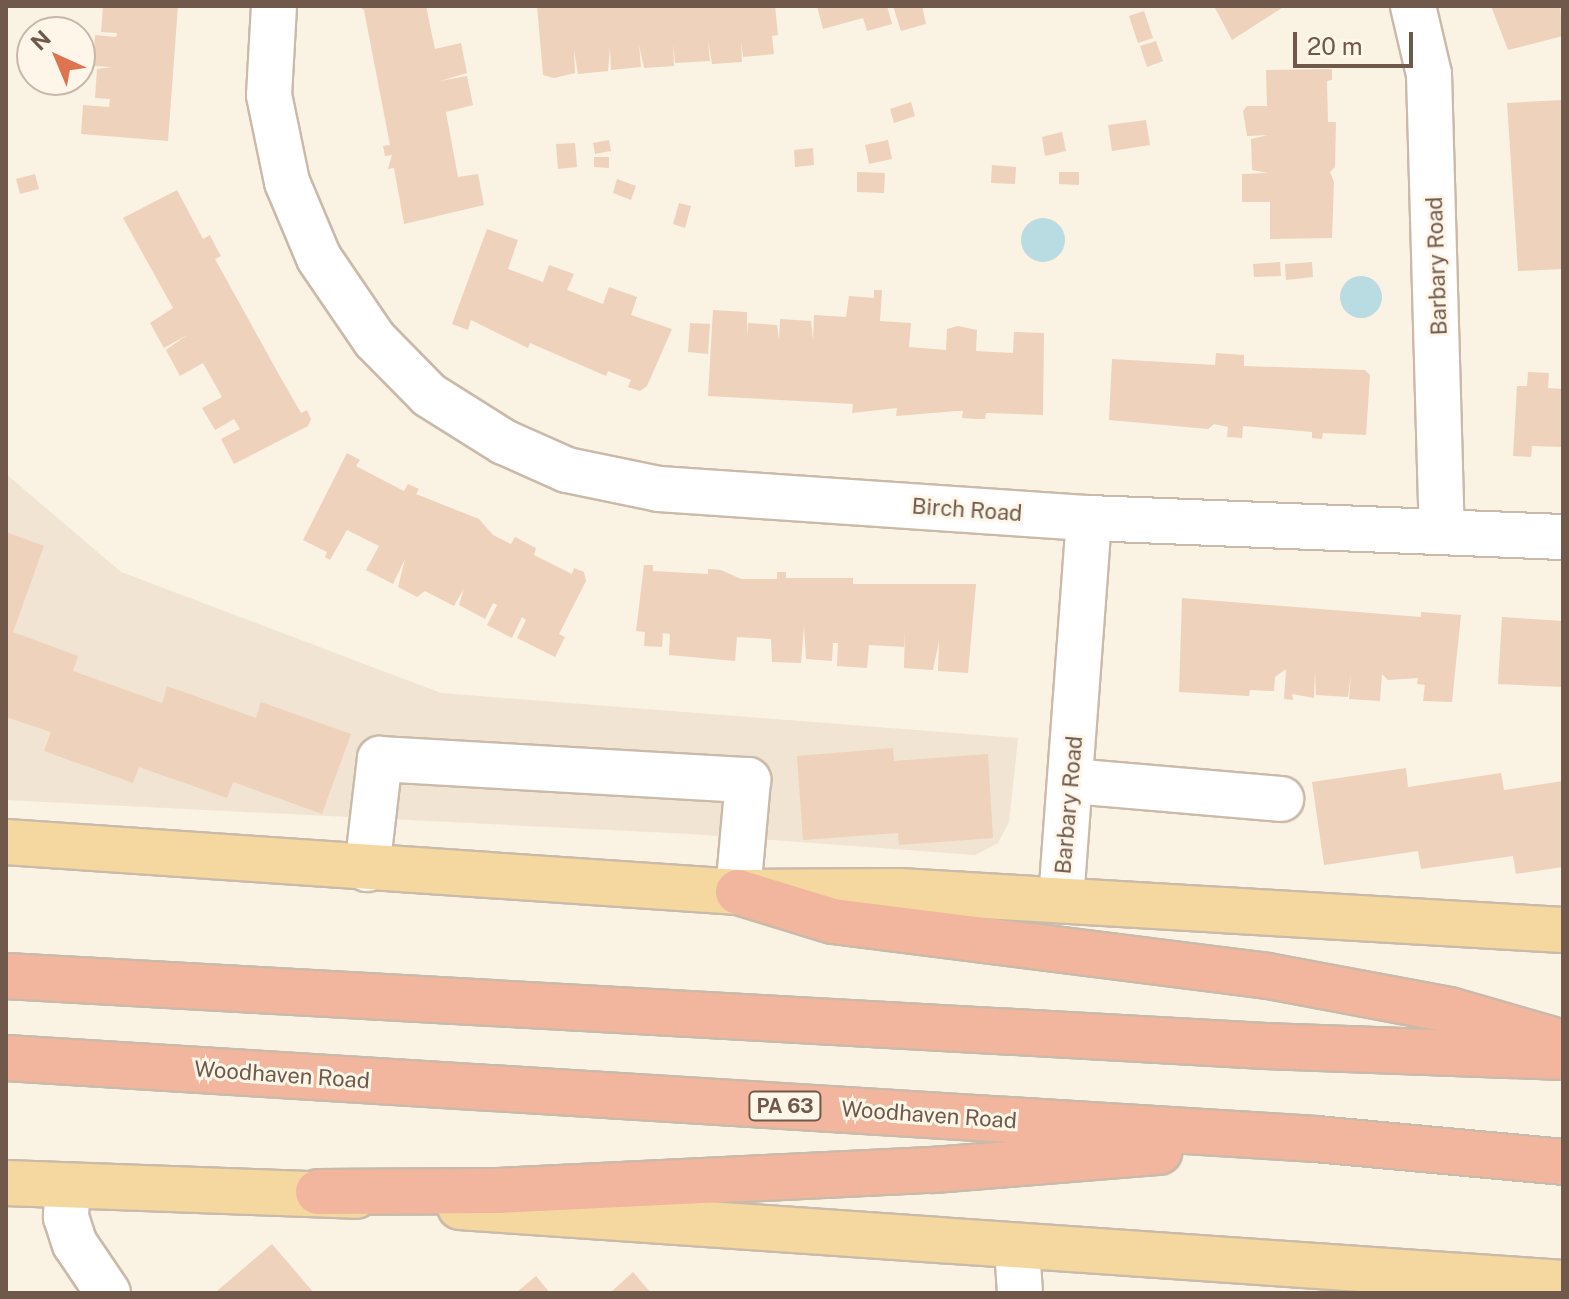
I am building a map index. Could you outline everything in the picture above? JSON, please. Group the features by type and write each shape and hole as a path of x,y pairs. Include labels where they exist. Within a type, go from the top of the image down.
{"highway":[{"path":"738,892 833,921 1313,985 1449,1010 1563,1043"},
{"path":"6,976 1265,1046 1563,1057"},
{"name":"Woodhaven Road","path":"6,1058 1316,1139 1563,1162"},
{"path":"318,1192 499,1191 934,1170 1316,1139"}],"main road":[{"path":"6,842 738,892 899,891 1563,930"},
{"path":"6,1183 318,1192 497,1210 1563,1283"}],"street":[{"name":"Birch Road","path":"274,6 269,95 287,182 319,258 375,340 429,395 504,442 567,470 659,489 1089,518 1442,529 1563,537"},
{"name":"Barbary Road","path":"1413,6 1429,74 1442,529"},
{"name":"Barbary Road","path":"1061,900 1089,518"},
{"path":"367,869 380,759 748,780 738,892"},
{"path":"1072,781 1281,799"},
{"path":"68,1186 66,1217 75,1244 108,1293"},
{"path":"1017,1247 1020,1293"}],"shaded area":[{"path":"6,474 121,572 441,693 1018,738 1009,822 998,843 975,855 691,834 6,800"}],"water":[{"path":"1043,218 1059,224 1065,240 1059,256 1043,262 1027,256 1021,240 1027,224"},
{"path":"1361,276 1376,282 1382,297 1376,312 1361,318 1346,312 1340,297 1346,282"}],"building":[{"path":"103,6 178,6 168,141 81,134 83,105 109,107 110,99 95,98 97,69 113,67 96,66 96,35 116,37 117,33 101,32"},
{"path":"359,6 426,6 435,49 461,43 467,73 440,81 467,76 473,105 446,112 458,177 478,174 484,205 404,224 394,168 388,169 392,155 385,156 383,146 390,145 364,10"},
{"path":"537,6 775,6 778,35 772,36 774,54 743,57 741,41 742,62 712,64 708,40 710,61 675,63 673,43 674,66 644,68 639,45 641,67 611,70 610,48 608,71 578,74 574,50 575,73 554,78 543,75"},
{"path":"817,6 887,6 892,24 867,31 863,18 823,29"},
{"path":"893,6 922,6 926,24 901,31"},
{"path":"1214,6 1285,6 1232,40"},
{"path":"1491,6 1560,6 1563,36 1508,50"},
{"path":"1144,11 1153,38 1138,43 1129,16"},
{"path":"1156,41 1163,61 1147,67 1140,46"},
{"path":"1332,69 1332,80 1327,81 1328,122 1336,122 1335,167 1330,172 1334,182 1332,238 1270,239 1270,202 1242,202 1242,174 1268,173 1252,170 1251,139 1268,135 1247,136 1243,111 1247,106 1267,106 1266,70"},
{"path":"1563,100 1563,269 1518,271 1507,103"},
{"path":"911,102 915,116 894,123 890,109"},
{"path":"1146,120 1150,145 1112,151 1108,125"},
{"path":"1062,132 1066,151 1045,156 1042,137"},
{"path":"609,140 611,151 595,154 593,143"},
{"path":"888,140 892,159 869,164 865,145"},
{"path":"575,143 577,167 558,169 556,144"},
{"path":"813,148 814,165 795,167 794,150"},
{"path":"594,157 609,157 609,168 594,167"},
{"path":"992,165 1016,167 1015,184 991,183"},
{"path":"857,172 885,173 884,193 857,192"},
{"path":"1059,172 1079,172 1079,185 1059,184"},
{"path":"35,174 39,189 20,194 16,179"},
{"path":"617,179 636,186 631,200 613,193"},
{"path":"177,190 203,239 210,235 221,256 215,259 301,413 307,410 311,419 308,426 234,464 221,439 240,429 234,419 215,430 202,408 222,397 203,363 180,376 166,350 187,335 164,348 150,323 173,308 123,218"},
{"path":"679,203 691,206 685,228 673,224"},
{"path":"487,229 518,240 508,269 543,282 549,265 574,274 567,290 603,304 609,287 637,297 631,315 672,329 647,386 640,391 628,387 631,380 608,371 606,376 530,343 528,348 471,320 468,330 452,324"},
{"path":"1280,262 1281,276 1254,277 1253,264"},
{"path":"1312,262 1313,277 1286,280 1285,264"},
{"path":"874,290 882,290 880,321 911,323 909,347 946,350 947,329 958,326 977,330 976,351 1013,353 1014,332 1044,333 1043,415 986,413 985,419 975,419 962,418 963,411 957,411 896,416 897,408 852,413 853,404 708,396 713,310 747,312 747,337 748,323 777,325 779,340 780,319 811,321 813,341 814,315 846,317 849,296 874,298"},
{"path":"690,323 710,324 708,354 688,352"},
{"path":"1216,353 1244,355 1244,366 1365,370 1370,375 1366,435 1323,433 1322,439 1312,438 1312,432 1243,426 1242,438 1227,437 1228,427 1214,424 1208,429 1109,420 1112,359 1215,365"},
{"path":"1528,372 1549,373 1548,388 1563,389 1563,447 1532,446 1531,457 1513,456 1517,386 1527,386"},
{"path":"347,453 360,460 356,466 404,491 408,484 419,489 416,494 479,519 493,535 511,544 515,537 536,548 534,555 572,574 574,568 584,572 586,581 559,634 565,637 555,657 517,638 526,620 522,617 512,638 487,625 497,605 493,603 485,619 459,605 464,588 454,606 425,591 417,597 398,587 405,559 393,584 366,570 379,546 347,530 330,560 325,557 327,552 303,540"},
{"path":"6,532 44,546 13,632 78,656 73,671 162,703 167,686 256,718 261,702 351,734 322,814 233,782 227,798 139,767 133,783 44,751 51,732 6,717"},
{"path":"644,565 653,565 653,571 708,574 708,569 721,570 741,579 777,579 777,572 786,572 786,578 853,578 853,584 976,584 968,673 938,671 939,641 933,670 904,668 905,629 904,647 869,645 867,668 837,666 838,643 833,643 832,661 806,659 804,626 801,663 772,662 771,639 737,637 735,661 669,655 670,634 663,633 662,647 644,646 645,632 636,631"},
{"path":"1182,598 1421,617 1421,612 1461,615 1452,702 1423,701 1425,685 1417,684 1418,678 1388,680 1382,674 1380,701 1349,699 1351,673 1348,697 1316,695 1315,670 1314,698 1292,694 1293,700 1284,699 1286,669 1275,677 1274,691 1250,690 1249,696 1179,692"},
{"path":"1502,617 1563,621 1563,687 1498,684"},
{"path":"893,748 894,761 988,754 993,838 899,845 898,833 803,840 797,756"},
{"path":"1406,768 1408,787 1501,773 1504,790 1563,781 1563,867 1516,874 1513,856 1421,869 1418,851 1324,865 1312,782"},
{"path":"272,1244 314,1293 218,1293 217,1291"},
{"path":"633,1272 651,1293 610,1293"},
{"path":"536,1276 550,1293 516,1293"}]}
